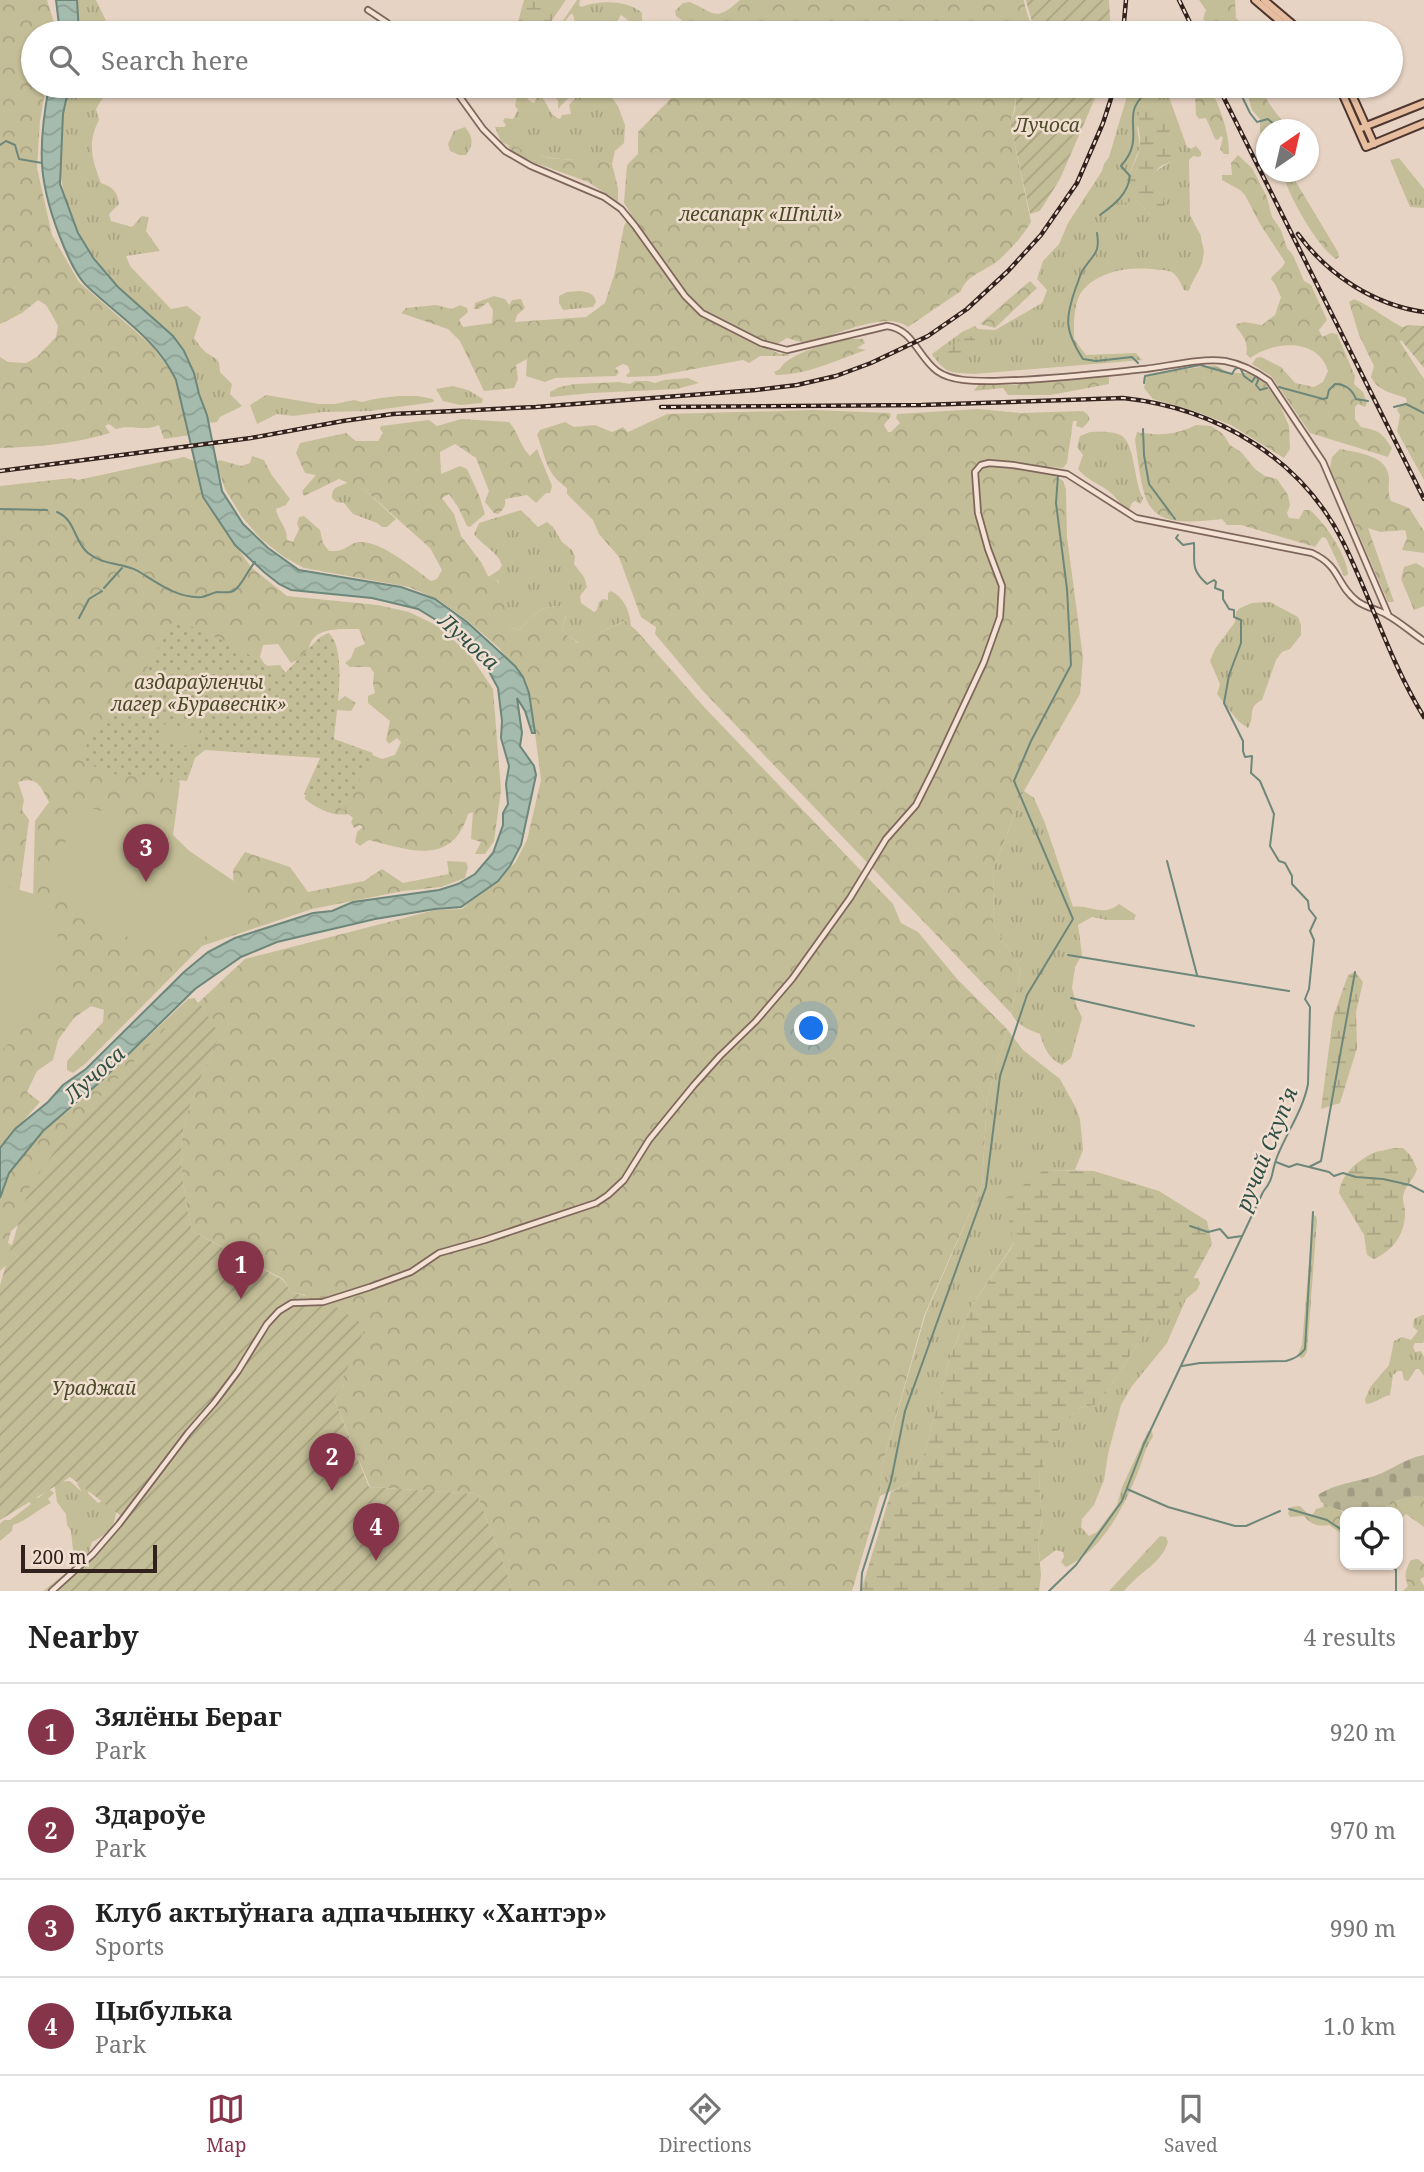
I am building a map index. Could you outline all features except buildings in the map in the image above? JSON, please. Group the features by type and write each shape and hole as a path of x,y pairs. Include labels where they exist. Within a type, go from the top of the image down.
{"main road":[{"path":"1255,0 1280,21"},
{"path":"1264,0 1289,21"},
{"path":"1345,98 1366,147 1424,123"},
{"path":"1354,98 1374,144"},
{"path":"1359,129 1424,103"}],"street":[{"path":"368,10 384,21"},
{"path":"461,98 483,129 505,151 531,166 604,197 621,209 685,296 702,313 769,346 788,349 887,326 902,330 939,373 968,380 1015,380 1206,361 1224,361 1256,372 1269,381 1323,462 1388,615"},
{"path":"52,1591 93,1554 119,1524 188,1433 215,1403 267,1324 279,1311 292,1303 323,1302 370,1287 411,1272 439,1252 485,1240 596,1203 624,1180 649,1140 694,1085 792,979 850,898 886,839 916,805 984,662 1000,617 1002,586 978,513 975,472 981,465 1013,465 1067,474 1136,518 1312,553 1332,566 1354,600 1388,615 1424,641"}],"green space":[{"path":"0,0 47,0 54,21 21,21 21,98 44,98 37,168 52,235 79,282 151,345 175,376 190,435 164,439 159,425 116,429 109,424 105,426 110,433 83,440 0,448 0,357 8,362 26,363 37,357 56,337 58,326 46,305 38,300 22,313 0,324"},
{"path":"77,0 96,0 106,21 78,21"},
{"path":"524,0 566,0 551,21 518,21"},
{"path":"577,0 580,0 581,7 613,2 642,13 642,21 629,21 621,15 617,21 575,21 571,14 563,21"},
{"path":"740,0 1024,0 1030,21 683,21 676,16 675,11 683,3 690,2 715,14 725,11"},
{"path":"1026,0 1109,0 1110,21 1032,21"},
{"path":"1199,0 1235,0 1236,18 1239,21 1205,21 1203,19 1206,10"},
{"path":"67,98 103,98 96,109 99,120 93,136 93,159 101,183 116,193 119,204 109,214 111,221 132,227 142,216 149,217 146,231 160,251 126,256 130,266 171,309 187,306 201,317 194,338 203,350 217,360 220,372 232,384 230,394 242,406 220,417 217,422 208,423 185,352 111,278 77,230 61,179 63,120"},
{"path":"517,98 527,98 534,103 537,98 542,98 553,115 560,119 562,115 571,114 569,105 575,98 612,98 618,106 625,125 624,143 615,151 612,164 533,155 501,142 495,127 504,127 505,118 513,119 518,110 515,106"},
{"path":"555,98 568,98 558,109 558,100"},
{"name":"лесапарк «Шпілі»","path":"671,98 1016,98 1010,122 1031,222 999,260 972,277 961,291 908,327 885,321 815,340 803,342 787,338 769,349 780,354 788,353 789,356 760,356 749,363 743,360 656,376 627,377 630,372 628,366 623,364 615,368 619,372 616,376 555,378 545,382 526,376 527,359 516,365 518,379 514,388 484,391 460,341 448,329 401,313 406,308 436,305 452,309 460,305 467,308 468,312 459,320 463,327 492,323 493,310 488,302 479,309 474,309 475,303 494,296 505,299 509,305 512,300 521,299 525,308 517,315 515,322 586,317 605,303 615,272 624,226 631,214 624,203 627,165 638,154 638,132"},
{"name":"Лучоса","path":"1016,98 1095,98 1060,179 1040,211 1030,214 1010,122 1015,111"},
{"path":"1126,98 1169,98 1187,147 1191,149 1196,146 1201,152 1201,156 1193,156 1189,160 1190,215 1200,234 1204,251 1202,264 1188,291 1184,290 1172,272 1130,269 1099,277 1083,290 1077,301 1074,339 1086,355 1136,353 1142,360 974,374 954,372 941,366 932,354 962,332 975,326 978,329 995,330 1042,303 1047,290 1037,279 1043,261 1059,244 1068,223 1109,157","holes":["1137,126 1170,162 1153,173 1165,201 1151,215 1137,201 1120,198 1140,147"]},
{"path":"1195,98 1215,98 1226,127 1229,154 1224,154 1220,149 1223,138 1221,136 1218,140 1215,139 1206,118 1199,119 1196,115"},
{"path":"1248,98 1266,98 1282,119 1260,119 1252,110"},
{"path":"1146,105 1159,113 1171,137 1170,162 1154,173 1165,207 1165,212 1159,218 1151,215 1137,201 1124,203 1120,198 1139,151 1138,119"},
{"path":"465,127 470,134 471,144 466,155 459,155 450,151 448,144 454,131"},
{"path":"512,145 548,158 593,160 612,164 618,188 618,202 588,182 522,158 507,146"},
{"path":"1238,155 1252,168 1256,182 1259,182 1267,197 1272,217 1281,230 1287,248 1293,255 1304,281 1311,285 1327,320 1319,330 1322,337 1331,333 1337,334 1355,376 1354,384 1363,392 1367,403 1365,407 1358,404 1355,407 1355,419 1361,427 1380,433 1392,448 1388,457 1310,433 1272,377 1252,364 1256,358 1261,357 1281,367 1295,383 1314,387 1323,382 1328,371 1315,352 1294,345 1270,348 1250,358 1246,354 1246,343 1236,324 1244,322 1262,325 1275,315 1281,297 1271,279 1285,262 1245,195 1222,180 1222,175 1232,175 1231,163"},
{"path":"1399,158 1424,189 1424,208 1410,207 1390,160"},
{"path":"1286,182 1296,182 1339,257 1336,259 1320,243"},
{"path":"1030,281 1037,288 995,328 980,324"},
{"path":"580,291 594,297 596,302 593,307 563,310 559,296"},
{"path":"1354,299 1404,328 1400,342 1424,379 1424,480 1397,431 1400,415 1397,410 1407,402 1406,398 1381,388 1371,377 1374,366 1359,335 1349,302"},
{"path":"1409,325 1424,326 1424,368 1401,340 1400,328"},
{"path":"966,334 974,338 979,347 964,363 953,365 945,356"},
{"path":"843,339 863,339 865,343 857,348 866,350 799,372 776,375 774,372 799,354"},
{"path":"1214,365 1230,373 1260,376 1279,403 1289,426 1290,449 1284,458 1231,425 1153,399 1144,388 1147,375"},
{"path":"1083,377 1109,377 1109,384 1051,395 1008,395 1003,388 974,391 979,384 1015,385"},
{"path":"688,378 699,383 677,389 550,397 550,392 559,387 575,384 630,384 635,381 655,383"},
{"path":"453,386 468,390 483,399 482,403 460,405 443,401 436,389"},
{"path":"266,395 319,404 354,400 362,402 398,396 418,396 433,399 434,402 370,411 293,416 277,414 257,424 250,405"},
{"path":"978,409 1021,413 1083,411 1089,417 1082,428 1076,426 1077,421 1073,421 1067,463 1063,468 1051,467 1049,472 1063,481 1066,489 1067,537 1083,658 1080,694 1024,791 994,867 993,923 1021,971 1011,1013 703,691 655,634 656,627 641,617 619,557 599,534 593,520 567,494 567,488 554,476 537,435 540,430 565,422 574,427 595,425 612,432 623,427 628,432 667,414 813,410 890,413 891,416 884,425 888,432 891,432 900,423 896,418 897,414"},
{"path":"462,419 509,422 530,456 537,449 552,486 550,493 546,493 536,503 527,495 505,499 503,509 498,514 494,513 485,502 489,491 476,458 455,444 440,452 441,474 460,466 467,469 479,495 485,514 470,527 449,494 442,498 454,514 461,536 488,576 497,580 503,592 511,628 520,630 537,612 560,606 566,615 562,629 578,643 625,621 893,904 901,923 918,932 958,980 1007,1029 987,1099 982,1185 924,1316 882,1466 880,1496 852,1591 512,1591 477,1494 370,1487 334,1399 344,1386 305,1295 291,1292 283,1279 192,1231 183,1180 182,1135 195,1091 219,1036 199,1002 245,959 435,910 462,909 515,863 527,840 541,780 534,725 524,680 499,648 439,600 409,587 304,568 284,557 261,539 242,517 225,489 216,462 220,460 241,466 250,463 252,456 264,460 290,499 286,505 276,509 287,540 293,542 299,529 299,517 304,516 320,530 323,543 329,551 340,550 359,542 367,543 397,556 431,581 437,579 442,570 430,548 365,490 339,479 304,496 302,491 316,475 305,473 296,453 300,443 346,433 356,441 378,441 383,433 381,426 429,420 437,426"},
{"path":"1196,425 1211,426 1223,434 1230,445 1241,452 1255,469 1265,476 1277,479 1288,495 1289,518 1299,519 1304,510 1310,510 1316,515 1340,549 1348,575 1344,576 1326,538 1322,537 1315,547 1241,525 1227,525 1222,519 1176,521 1162,517 1153,510 1142,483 1135,440 1137,432 1167,434"},
{"path":"1090,432 1111,432 1124,438 1131,452 1143,498 1141,504 1135,501 1129,510 1078,469 1083,455 1077,447 1080,436"},
{"path":"1340,449 1368,455 1381,462 1388,473 1391,501 1409,508 1424,531 1424,553 1402,550 1407,538 1405,530 1380,532 1368,528 1394,602 1388,602 1330,468 1332,457"},
{"path":"184,457 194,461 202,498 251,567 287,596 378,605 409,612 438,626 470,655 493,689 501,790 494,841 485,854 475,854 481,842 471,839 473,812 468,814 461,831 451,842 440,848 428,851 399,848 369,840 360,846 355,842 357,832 363,827 360,825 354,828 351,822 353,818 348,814 325,811 305,799 306,790 334,744 340,741 382,759 395,755 401,742 397,738 389,744 386,740 390,721 368,703 368,696 375,693 374,673 370,667 350,667 345,663 351,658 355,648 365,644 359,629 326,631 319,634 313,639 309,655 291,663 278,644 263,645 260,657 266,666 280,665 291,679 321,697 337,702 345,696 356,703 351,711 319,709 268,698 163,760 180,783 173,835 234,895 233,870 245,852 290,867 308,892 364,881 382,869 403,883 449,874 447,861 466,862 468,867 465,878 441,887 403,891 312,909 202,946 73,1073 67,1070 67,1061 103,1022 104,1010 91,1006 74,1018 58,1040 53,1060 37,1071 27,1092 40,1102 0,1147 0,1013 33,899 35,821 49,802 41,787 34,781 18,782 24,800 22,810 29,820 19,894 0,907 0,486 71,478 78,480"},
{"path":"348,482 365,490 396,519 387,527 382,527 353,514 344,503 336,502 332,498 333,491"},
{"path":"521,510 538,527 547,522 562,542 572,550 575,556 574,564 584,577 587,587 580,596 581,603 594,612 599,602 608,600 608,593 611,591 626,606 631,626 624,621 579,643 562,629 566,616 560,606 537,612 520,630 511,628 498,580 488,577 502,565 497,556 474,534 479,523"},
{"path":"1416,563 1424,568 1424,606 1414,610 1401,579 1404,567"},
{"path":"1270,602 1298,617 1301,635 1290,649 1282,652 1276,660 1262,700 1254,706 1248,728 1238,721 1217,694 1220,684 1210,661 1215,649 1235,622 1236,612 1240,608 1252,603"},
{"name":"аздараўленчы лагер «Буравеснік»","path":"174,619 231,644 283,675 320,637 329,633 335,642 339,668 334,739 373,753 345,810 304,794 320,758 205,750 195,758 187,781 113,774 81,761 88,741 136,689"},
{"path":"163,724 200,730 197,747 160,742"},
{"path":"1024,791 1034,798 1045,823 1073,907 1107,910 1119,904 1136,915 1134,920 1092,917 1078,925 1082,955 1075,967 1072,988 1082,1018 1071,1058 1062,1065 1048,1052 1040,1034 1016,1021 1011,1013 1021,971 993,923 994,867"},
{"path":"80,805 151,825 247,890 253,915 169,953 74,916 53,873"},
{"path":"0,884 51,899 61,957 42,1006 0,1053"},
{"path":"1355,972 1363,982 1356,1012 1357,1048 1340,1103 1321,1109 1333,1017 1348,975"},
{"path":"195,998 198,1006 29,1228 17,1226 11,1231 8,1243 21,1250 0,1271 0,1198 9,1173 43,1131 76,1105 188,999"},
{"name":"Ураджай","path":"199,1002 220,1035 195,1091 182,1135 183,1180 192,1231 283,1280 291,1292 328,1302 366,1326 342,1380 344,1386 334,1399 369,1487 477,1494 512,1591 43,1591 91,1553 121,1516 70,1477 0,1520 0,1285 29,1188 73,1125 188,1005"},
{"path":"1007,1029 1023,1050 1060,1079 1080,1119 1083,1150 1075,1170 1044,1170 1014,1243 972,1305 951,1354 925,1452 908,1484 880,1496 882,1466 925,1316 982,1185 987,1099"},
{"path":"1403,1148 1411,1156 1417,1169 1403,1195 1405,1218 1401,1233 1393,1246 1374,1259 1367,1255 1364,1235 1339,1193 1340,1186 1346,1175 1360,1161 1371,1154"},
{"path":"1044,1170 1094,1171 1159,1191 1207,1221 1212,1244 1191,1283 1144,1334 1099,1404 1079,1408 1059,1429 1039,1477 1042,1519 1038,1541 1041,1575 1039,1591 861,1591 891,1492 908,1484 925,1452 951,1354 972,1305 1014,1244 1004,1199"},
{"path":"1313,1215 1317,1220 1307,1352 1301,1358 1298,1355 1302,1345"},
{"path":"1194,1278 1198,1278 1200,1283 1197,1290 1186,1299 1167,1343 1132,1386 1121,1405 1104,1480 1094,1505 1082,1519 1081,1527 1089,1536 1097,1532 1117,1505 1122,1487 1148,1431 1152,1431 1153,1437 1120,1511 1102,1537 1079,1559 1066,1567 1061,1562 1063,1552 1056,1550 1040,1562 1038,1540 1042,1519 1039,1477 1058,1429 1079,1408 1099,1404 1144,1334"},
{"path":"1422,1315 1424,1341 1415,1343 1413,1347 1415,1352 1421,1351 1424,1357 1424,1376 1416,1369 1408,1381 1404,1380 1402,1371 1398,1371 1393,1375 1390,1395 1366,1404 1365,1399 1371,1386 1389,1365 1394,1341 1402,1337 1411,1340 1418,1331 1413,1327 1414,1319"},
{"path":"1424,1455 1424,1497 1402,1499 1384,1507 1340,1507 1340,1510 1321,1502 1318,1495 1333,1487 1374,1476"},
{"path":"90,1472 91,1486 88,1493 98,1503 108,1497 117,1503 112,1527 92,1542 89,1552 83,1556 73,1550 71,1531 67,1525 66,1514 57,1502 54,1482 70,1481 82,1492 77,1484"},
{"path":"16,1488 38,1498 49,1489 54,1493 48,1499 51,1503 13,1525 12,1531 0,1541 0,1524 31,1504"},
{"path":"1406,1497 1424,1497 1424,1527 1406,1514 1403,1517 1403,1507 1387,1507"},
{"path":"1324,1499 1340,1511 1340,1533 1329,1525 1312,1523 1304,1516 1290,1517 1288,1513 1291,1507 1300,1506 1309,1515 1323,1507"},
{"path":"1160,1536 1166,1537 1168,1542 1155,1562 1124,1591 1109,1591"},
{"path":"1418,1559 1424,1564 1424,1577 1420,1579 1424,1591 1403,1591 1408,1586 1407,1567 1411,1560"}],"water":[{"path":"56,0 77,0 78,21 59,21"},
{"path":"47,98 66,98 63,114 60,184 78,233 94,259 118,287 173,336 184,351 207,415 222,491 243,524 268,548 299,570 401,587 435,599 467,622 515,666 523,677 529,693 535,733 532,733 525,711 517,698 522,733 520,746 534,766 536,775 521,845 498,881 461,907 375,919 277,942 241,957 195,989 101,1081 43,1131 9,1173 0,1198 0,1148 15,1129 48,1102 63,1085 86,1069 184,972 208,952 235,938 313,913 332,911 353,902 439,890 458,884 475,874 493,853 503,825 503,813 508,804 506,784 509,766 501,738 498,688 485,664 441,623 418,609 372,598 291,590 264,572 235,545 203,497 176,380 168,366 149,341 81,280 69,258 55,225 45,186 42,168"}],"waterway":[{"path":"1100,215 1123,194 1129,182 1130,176 1121,166 1133,143 1133,114 1141,98"},
{"path":"1243,98 1256,121"},
{"path":"0,145 6,141 15,145 19,159 42,163"},
{"path":"1097,233 1096,252 1082,271 1072,298 1068,316 1072,340 1083,359 1096,361 1132,357 1138,363"},
{"name":"ручай Скупʼя","path":"1144,383 1145,376 1200,365 1232,374 1240,367 1244,376 1252,382 1255,377 1259,378 1256,385 1260,390 1267,388"},
{"name":"ручай Скупʼя","path":"1279,387 1323,399 1327,398 1329,390 1335,384 1339,384 1350,390 1356,399 1368,401"},
{"name":"ручай Скупʼя","path":"1394,407 1406,404 1424,413"},
{"name":"ручай Скупʼя","path":"1143,429 1149,484 1175,519"},
{"path":"861,1591 862,1573 891,1481 905,1411 986,1187 1000,1076 1027,995 1073,919 1014,781 1031,741 1071,665 1067,589 1056,503 1058,475"},
{"path":"0,509 47,510"},
{"path":"57,512 68,520 83,548 94,557 132,568 184,595 202,597 233,591 255,562"},
{"name":"ручай Скупʼя","path":"1049,1591 1076,1565 1122,1501 1144,1444 1269,1182 1308,1084 1310,1007 1305,999 1309,989 1314,940 1310,931 1316,918 1309,909 1308,901 1292,884 1292,876 1285,863 1279,861 1270,846 1274,814 1260,781 1251,773 1252,756 1245,757 1243,741 1224,703 1229,675 1241,643 1241,620 1234,617 1234,610 1229,609 1223,599 1223,591 1215,588 1216,582 1214,580 1207,584 1198,574 1194,565 1194,543 1183,545 1176,538 1178,535"},
{"path":"104,588 122,568"},
{"path":"79,618 89,599 102,591"},
{"path":"1167,861 1197,975"},
{"path":"1068,955 1289,991"},
{"path":"1309,1167 1321,1161 1355,972"},
{"path":"1071,998 1194,1026"},
{"path":"1276,1162 1289,1167 1297,1164 1329,1172 1334,1176 1343,1173 1383,1179 1410,1185 1424,1192"},
{"path":"1182,1366 1200,1363 1286,1361 1297,1357 1305,1349 1313,1212"},
{"path":"1190,1226 1208,1232 1220,1229 1228,1238 1242,1236"},
{"path":"1127,1489 1168,1507 1235,1526 1246,1526 1280,1511"},
{"path":"1289,1509 1327,1520 1340,1529"},
{"path":"1396,1570 1396,1591"}],"railway":[{"path":"1124,21 1126,0"},
{"path":"1179,0 1189,21"},
{"path":"0,471 251,438 393,414 536,407 756,390 797,385 836,376 928,336 967,309 1008,271 1041,235 1077,183 1111,98"},
{"path":"1224,98 1424,499"},
{"path":"1298,234 1323,262 1354,286 1387,303 1424,312"},
{"path":"661,407 922,405 1123,398 1191,413 1223,426 1253,442 1280,463 1305,486 1326,513 1344,544 1401,675 1424,717"}],"place":[{"name":"Клуб актыўнага адпачынку «Хантэр»","path":"146,882"},
{"name":"Зялёны Бераг","path":"241,1299"},
{"name":"Здароўе","path":"332,1491"},
{"name":"Цыбулька","path":"376,1561"}]}
